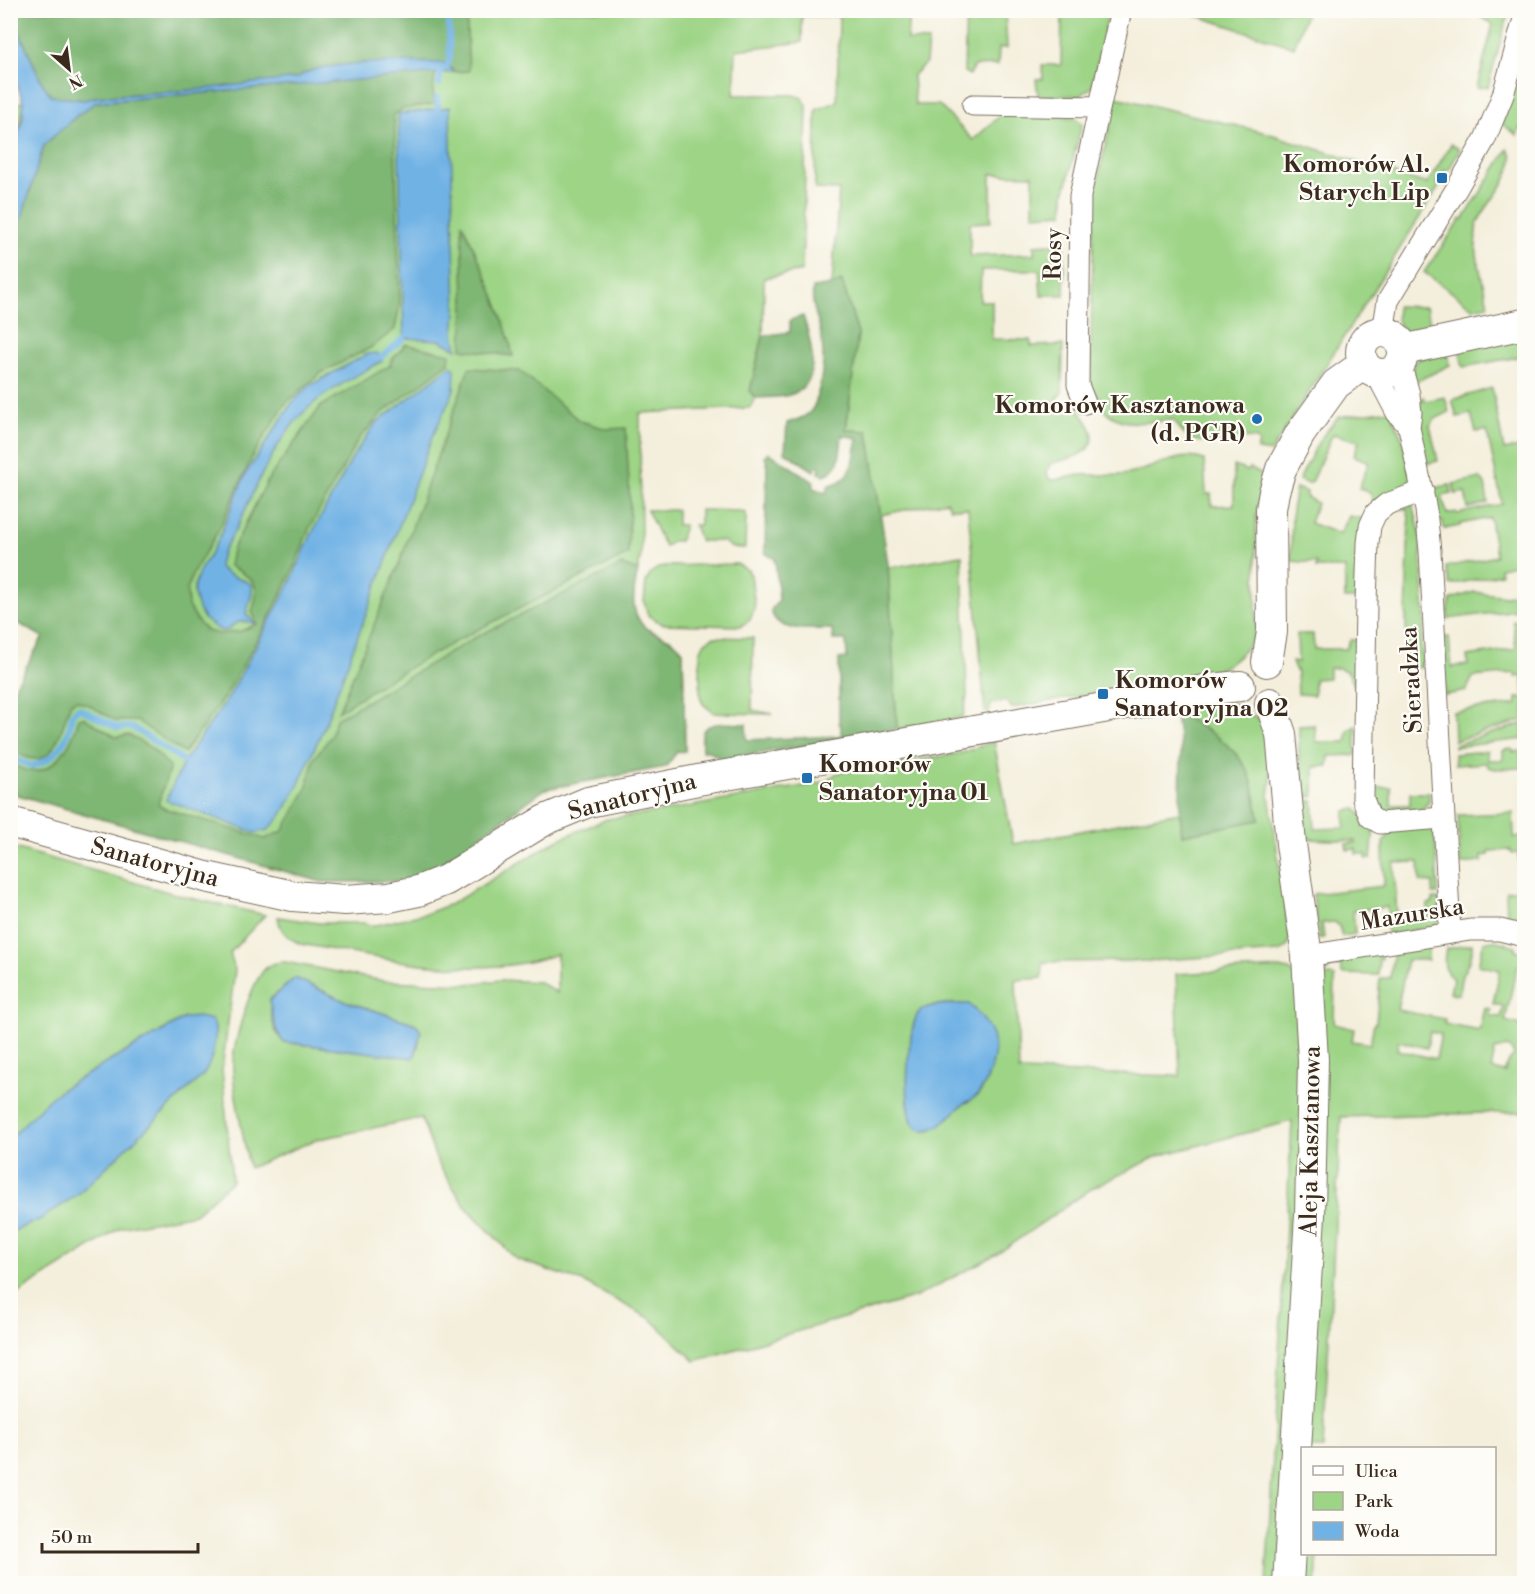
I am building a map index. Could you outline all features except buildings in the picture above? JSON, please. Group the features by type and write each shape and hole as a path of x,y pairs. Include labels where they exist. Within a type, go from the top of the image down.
{"street":[{"name":"Rosy","path":"1085,403 1078,385 1080,196 1121,10"},
{"path":"1385,356 1388,301 1485,138 1503,95 1524,19"},
{"path":"973,105 1099,107"},
{"path":"1267,662 1272,632 1271,509 1274,492 1281,469 1300,434 1336,384 1385,356 1524,324"},
{"name":"Sieradzka","path":"1385,356 1397,413 1409,428 1423,491 1430,552 1450,933"},
{"path":"1423,491 1409,494 1387,504 1376,513 1370,526 1366,614 1364,799 1370,817 1380,823 1443,818"},
{"path":"1258,661 1267,662 1278,669 1283,681 1280,694 1270,703 1251,702 1245,698 1240,686 1240,677 1250,664 1258,661"},
{"name":"Sanatoryjna","path":"10,822 206,877 285,894 328,899 389,897 418,891 446,880 545,820 588,802 698,780 1210,689 1240,686"},
{"name":"Aleja Kasztanowa","path":"1270,703 1281,734 1291,844 1306,956 1313,1060 1310,1215 1288,1584"},
{"name":"Mazurska","path":"1306,956 1484,929 1524,936"}],"green space":[{"path":"10,11 466,11 469,71 454,72 446,63 368,63 324,68 308,72 298,78 210,89 95,97 84,100 51,96 42,83"},
{"path":"466,11 909,11 907,40 928,41 926,63 913,75 915,105 939,105 973,140 1001,115 1075,117 1082,124 1064,195 1064,213 1033,215 1033,175 991,174 991,222 970,223 970,256 1034,254 1034,245 1064,243 1064,295 1041,295 1039,270 981,270 980,301 992,301 992,339 1031,340 1031,346 1063,345 1062,392 1048,410 1075,405 1090,426 1093,437 1087,450 1050,464 1047,473 1050,480 1082,475 1128,474 1175,459 1195,458 1204,460 1206,494 1211,494 1212,506 1234,505 1234,466 1248,471 1250,468 1262,475 1256,518 1256,631 1244,650 1233,661 1214,672 1012,708 1007,701 991,704 989,712 985,712 968,508 950,508 947,501 880,515 868,431 846,430 858,334 842,281 832,285 839,190 815,189 816,110 837,102 839,16 802,16 802,42 736,50 734,95 794,95 802,98 807,105 802,271 764,278 763,336 750,391 755,398 751,407 748,408 640,413 641,555 633,603 643,627 672,640 683,651 685,751 677,752 665,767 545,789 437,867 403,881 322,882 11,793 11,694 43,637 11,619 10,437 16,421 15,400 10,386 13,341 10,253 63,130 74,118 419,75 468,71"},
{"path":"966,11 1005,11 1007,48 999,48 998,65 974,66 970,75 964,72"},
{"path":"1062,11 1109,11 1092,87 1080,96 1038,96 1036,79 1043,79 1042,65 1061,65"},
{"path":"1182,11 1307,11 1294,47"},
{"path":"1486,11 1509,11 1488,87 1477,88 1493,24 1479,16"},
{"path":"1524,58 1524,120 1517,135 1502,124"},
{"path":"435,73 433,93 435,104 403,109 394,114 400,304 395,329 372,347 321,373 285,404 254,453 217,533 193,573 187,590 188,606 207,631 220,634 241,631 257,624 252,611 256,588 249,578 229,566 232,550 269,478 321,406 391,365 390,362 406,344 450,354 449,363 381,414 358,440 309,529 293,570 267,622 227,693 184,753 137,721 116,721 76,700 71,703 59,737 49,753 43,758 35,759 22,755 11,746 11,694 43,637 11,619 10,437 16,421 15,400 10,386 13,341 10,253 44,145 96,102"},
{"path":"1116,97 1267,133 1427,184 1451,144 1460,149 1448,172 1445,170 1436,182 1440,185 1271,452 1257,450 1259,443 1257,439 1211,442 1193,440 1183,433 1173,420 1141,423 1121,420 1104,410 1097,400 1102,399 1090,387 1094,197"},
{"path":"23,102 16,139 11,193 11,104"},
{"path":"1508,149 1512,156 1508,174 1482,214 1476,230 1477,252 1488,305 1473,308 1424,272 1461,219 1463,220"},
{"path":"462,222 497,304 513,356 462,349 464,306"},
{"path":"842,281 858,334 846,430 868,431 888,564 897,729 723,760 709,751 702,751 703,731 711,725 746,724 747,740 841,736 839,659 847,658 846,640 833,640 832,629 787,627 774,618 771,610 779,600 775,559 765,553 767,462 765,457 768,452 814,482 813,488 826,493 829,485 843,479 851,468 857,438 842,435 837,464 834,469 824,475 819,473 820,467 815,466 814,471 785,452 787,423 806,416 810,412 821,381 823,344 813,304 813,288"},
{"path":"1397,306 1426,307 1432,329 1408,334 1398,322"},
{"path":"803,316 812,361 807,382 800,390 789,395 755,398 750,391 763,336 790,332 790,320"},
{"path":"1524,333 1524,356 1463,367 1459,348"},
{"path":"1447,350 1450,365 1413,383 1412,369 1416,360"},
{"path":"469,368 520,371 580,421 607,429 626,428 630,505 628,554 444,648 338,712 399,564"},
{"path":"1492,388 1504,450 1524,446 1524,563 1500,568 1501,574 1450,585 1446,567 1496,556 1490,518 1444,529 1443,522 1435,520 1431,492 1435,488 1450,485 1452,494 1442,496 1447,514 1502,504 1487,431 1476,432 1471,414 1457,417 1452,400"},
{"path":"1424,397 1425,401 1445,397 1449,412 1435,419 1430,426 1438,461 1425,464 1416,423 1418,402"},
{"path":"1390,410 1403,440 1413,484 1374,503 1370,492 1359,488 1369,462 1354,456 1359,441 1333,434 1311,482 1308,484 1299,480 1319,441 1338,417"},
{"path":"1480,478 1485,484 1488,503 1468,508 1465,492 1455,494 1453,484"},
{"path":"1296,488 1307,492 1306,497 1317,503 1310,523 1340,534 1349,516 1364,519 1359,599 1345,599 1345,568 1316,568 1316,563 1291,561 1292,510"},
{"path":"1413,505 1420,532 1425,621 1421,643 1423,667 1410,667 1407,663 1409,517 1407,509 1400,509"},
{"path":"647,510 677,510 677,525 684,525 680,541 673,541 665,547"},
{"path":"700,510 746,513 745,548 732,548 723,541 700,541 694,525 700,525"},
{"path":"962,555 967,696 963,717 897,729 888,568"},
{"path":"737,564 748,570 751,575 755,606 750,620 741,626 662,624 648,615 644,602 646,582 651,573 658,568"},
{"path":"622,565 638,571 634,589 634,606 640,622 646,628 674,642 683,651 685,751 677,752 665,767 545,789 437,867 403,881 322,882 11,793 10,762 23,769 34,771 55,762 70,742 79,718 83,717 116,737 129,735 153,749 170,767 158,804 163,808 265,839 283,831 306,790 314,758 331,736 336,719 478,636"},
{"path":"1524,591 1524,609 1448,619 1451,599 1474,592 1506,596"},
{"path":"1513,621 1524,621 1524,695 1523,676 1516,677 1515,673 1473,677 1466,691 1445,695 1442,637 1449,637 1451,667 1468,665 1467,656 1516,649"},
{"path":"1297,634 1313,634 1314,649 1346,649 1350,640 1358,640 1355,687 1348,672 1340,668 1329,668 1329,678 1314,679 1314,695 1298,694 1297,673 1292,662 1298,662"},
{"path":"713,637 753,638 752,710 773,714 714,713 703,704 700,696 700,652 705,642"},
{"path":"1517,698 1524,698 1524,720 1454,741 1453,712 1517,704"},
{"path":"1229,701 1265,723 1271,781 1269,795 1290,940 1287,947 1280,952 1149,961 1043,962 1042,978 1016,980 1019,1071 1180,1076 1176,974 1280,968 1296,975 1304,1118 1280,1583 1266,1583 1292,1121 1158,1156 1094,1187 997,1254 916,1297 695,1361 651,1319 583,1282 516,1259 465,1206 438,1164 421,1118 315,1140 249,1168 236,1095 233,1061 247,1004 258,979 268,966 285,962 384,981 468,984 501,980 540,982 557,993 557,954 527,962 495,966 462,967 396,961 300,944 285,934 280,927 278,917 318,923 365,923 372,926 428,913 451,904 559,839 607,819 825,782 837,773 962,753 994,741 1013,844 1180,812 1182,835 1259,820 1238,756 1210,732 1175,712 1176,707","holes":["295,978 342,1000 416,1024 419,1041 415,1054 412,1058 284,1042 273,1022 271,998","969,1004 987,1025 993,1041 994,1059 988,1078 976,1097 963,1104 939,1124 921,1129 915,1126 911,1118 907,1087 909,1049 916,1018 920,1011 931,1006"]},
{"path":"1175,712 1219,739 1238,756 1251,779 1260,820 1182,835 1181,748"},
{"path":"1522,724 1523,739 1454,747 1454,745"},
{"path":"1315,725 1316,742 1346,742 1348,730 1356,726 1356,755 1329,756 1328,766 1314,767 1314,796 1302,797 1299,726"},
{"path":"1512,749 1513,752 1520,751 1524,768 1495,769 1488,767 1487,763 1455,765 1454,754 1487,751 1488,760 1503,760 1503,750"},
{"path":"1391,787 1391,805 1410,805 1410,793 1429,793 1429,802 1421,810 1379,811 1371,803 1371,788"},
{"path":"1302,801 1313,801 1315,829 1345,828 1345,811 1356,809 1374,828 1371,859 1366,859 1366,854 1356,854 1356,849 1347,850 1346,844 1356,843 1356,841 1307,839"},
{"path":"1513,813 1514,837 1524,836 1524,920 1507,917 1506,891 1521,889 1518,853 1512,853 1511,850 1489,851 1489,855 1482,856 1482,862 1460,864 1458,815"},
{"path":"1394,827 1435,828 1438,894 1433,894 1433,883 1420,882 1419,862 1394,863 1397,917 1388,918 1387,907 1353,911 1355,934 1342,936 1335,922 1322,923 1324,938 1319,938 1313,894 1384,886 1383,843"},
{"path":"11,847 182,896 265,915 230,953 235,970 222,1069 232,1181 195,1214 120,1228 11,1300 11,1232 41,1219 78,1194 204,1074 184,1018 65,1087 11,1137"},
{"path":"1433,899 1439,899 1439,925 1388,935 1385,923 1424,919 1428,914 1428,904 1433,903"},
{"path":"1493,940 1516,946 1515,951 1524,953 1524,967 1517,966 1505,1021 1521,1025 1520,1030 1524,1031 1524,1112 1341,1117 1323,1447 1304,1447 1319,972 1327,963 1338,959 1339,966 1331,967 1323,975 1335,977 1334,1024 1354,1029 1352,1041 1370,1044 1374,1023 1376,1023 1380,978 1390,978 1394,951 1428,945 1428,960 1407,960 1397,1010 1445,1019 1444,1024 1480,1031 1485,1008 1491,1009 1490,1016 1501,1017 1504,1006 1493,1004 1500,970 1478,965 1484,942","holes":["1430,1032 1441,1034 1436,1059 1397,1050 1399,1041 1427,1048","1507,1047 1514,1055 1507,1063 1505,1072 1491,1069 1495,1050"]},
{"path":"1472,944 1471,956 1462,975 1459,994 1450,993 1453,979 1447,973 1445,966 1446,949"},
{"path":"1379,952 1382,959 1379,959 1378,975 1342,974 1340,959"},
{"path":"1302,1555 1318,1555 1316,1583 1296,1584"}],"water":[{"path":"11,14 42,83 51,96 84,100 95,97 193,90 298,78 308,72 324,68 368,63 446,63 454,72 96,102 44,145 11,253 11,193 16,143 23,117 23,102 11,67"},
{"path":"450,107 456,312 454,333 457,349 439,340 404,338 398,114"},
{"path":"377,353 382,361 339,385 315,402 291,427 271,457 224,549 219,567 252,585 252,594 246,614 256,624 241,622 234,624 228,630 221,631 204,619 198,609 194,586 201,568 218,540 246,473 292,403 309,386 367,354"},
{"path":"451,366 455,369 454,390 432,438 324,727 297,788 281,816 268,830 255,833 166,800 184,761 228,698 290,583 312,533 354,455 376,423"},
{"path":"295,978 342,1000 416,1024 421,1032 415,1055 412,1058 283,1042 276,1029 269,1001"},
{"path":"943,1004 969,1004 987,1025 993,1041 994,1059 987,1078 977,1095 940,1125 921,1130 915,1126 911,1118 907,1088 909,1049 916,1019 924,1008"},
{"path":"199,1017 212,1020 215,1031 212,1055 204,1074 78,1194 41,1219 11,1232 11,1137 49,1099 65,1087 185,1018"}],"waterway":[{"path":"442,68 447,66 450,58 448,10"},
{"path":"439,69 441,68 439,84"},
{"path":"437,97 438,109"},
{"path":"380,358 404,338"},
{"path":"10,752 19,761 32,766 49,759 61,747 71,723 72,714 79,708 118,728 135,729 184,761"}],"place":[{"name":"Komorów Al. Starych Lip","path":"1442,178"},
{"name":"Komorów Kasztanowa (d. PGR)","path":"1257,419"},
{"name":"Komorów Sanatoryjna 02","path":"1103,694"},
{"name":"Komorów Sanatoryjna 01","path":"807,778"}]}
